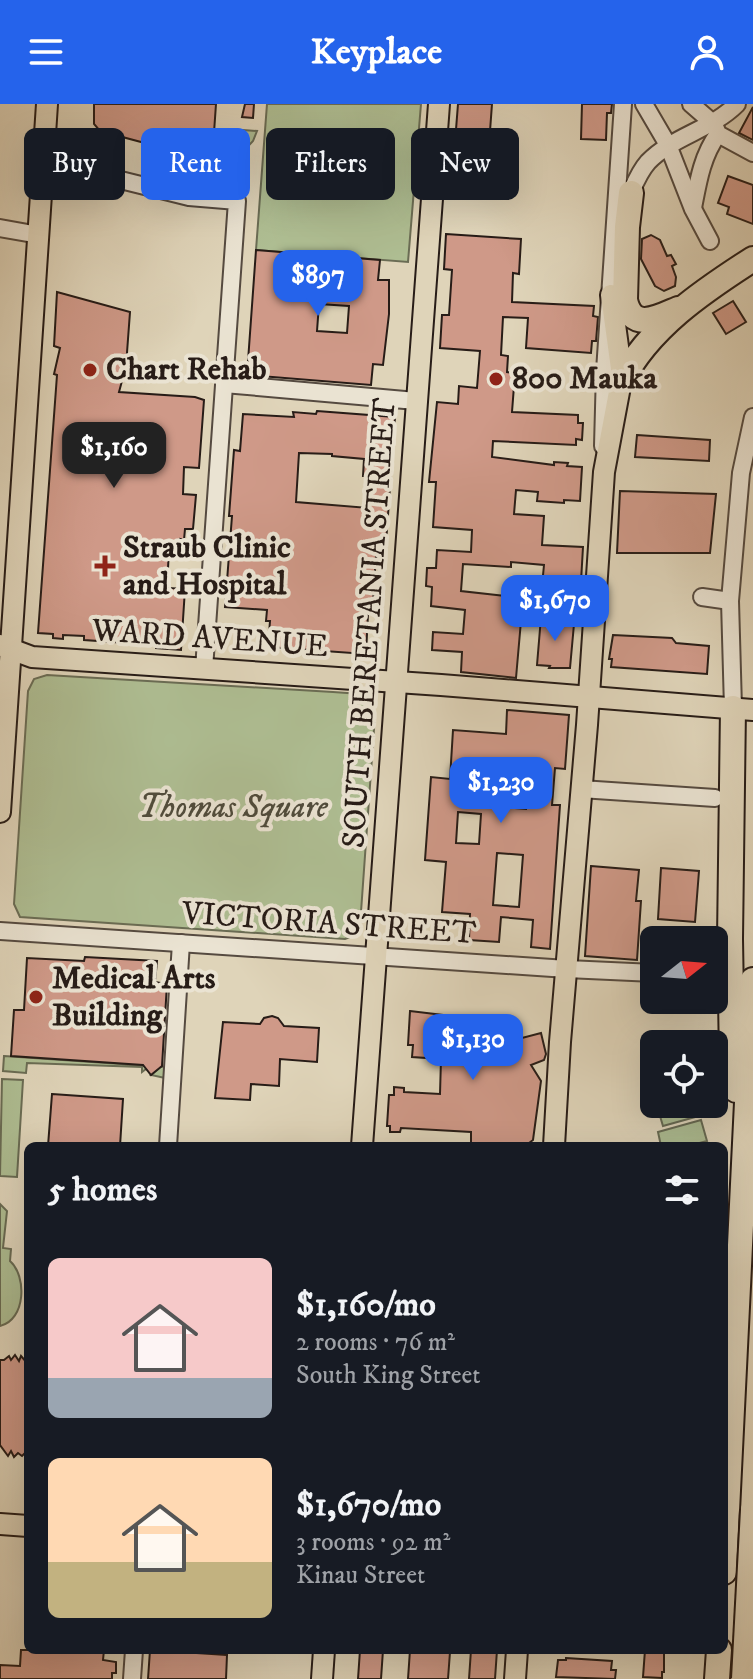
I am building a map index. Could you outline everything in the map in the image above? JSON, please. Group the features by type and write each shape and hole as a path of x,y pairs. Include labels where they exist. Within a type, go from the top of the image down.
{"highway":[{"path":"631,193 627,227 627,311 642,320 684,307"},
{"path":"621,382 629,366 684,307 753,259"},
{"path":"743,709 730,939 732,1059 745,1149"},
{"path":"728,1502 753,980"},
{"path":"744,1679 753,1510"},
{"path":"717,1679 719,1654"}],"main road":[{"path":"46,128 47,104"},
{"name":"SOUTH BERETANIA STREET","path":"362,1142 439,104"},
{"path":"0,812 6,647 15,588 41,200"},
{"path":"554,1142 604,472 622,370 611,295"},
{"path":"0,609 15,588"},
{"name":"WARD AVENUE","path":"6,647 32,657 743,709"},
{"path":"0,1524 24,1526"},
{"path":"728,1580 753,1584"},
{"path":"322,1679 324,1654"},
{"path":"515,1679 517,1654"}],"street":[{"path":"604,472 603,422 623,104"},
{"path":"644,104 668,145 693,209 710,241"},
{"path":"691,104 716,129 753,153"},
{"path":"693,209 700,173 716,129 737,104"},
{"path":"615,228 648,162 668,145 716,129"},
{"path":"677,171 686,175 700,173"},
{"path":"125,181 189,197 237,201 204,669"},
{"path":"0,228 39,235"},
{"path":"224,384 416,401"},
{"path":"743,709 730,601 741,473 753,417"},
{"path":"702,597 730,601"},
{"path":"581,789 715,798"},
{"name":"VICTORIA STREET","path":"0,931 640,972"},
{"path":"168,1142 181,943"},
{"path":"132,1679 134,1654"}],"green space":[{"path":"267,104 421,104 419,128 411,128 413,200 408,262 256,250"},
{"path":"250,130 257,131 250,144"},
{"name":"Thomas Square","path":"47,675 361,694 370,700 375,715 360,926 356,935 345,939 20,917 14,904 28,691 34,679"},
{"path":"4,1056 165,1067 165,1078 151,1075 155,1071 150,1066 142,1072 142,1067 27,1063 26,1073 3,1071"},
{"path":"2,1079 23,1080 17,1177 0,1176"},
{"path":"661,1118 692,1118 663,1126"},
{"path":"701,1120 707,1141 660,1142 658,1132"},
{"path":"0,1204 7,1211 3,1248 11,1249 10,1261 19,1277 21,1297 15,1315 0,1326"}],"building":[{"path":"94,104 216,104 214,128 141,128 141,142 125,138 125,128 97,128 94,124"},
{"path":"245,104 254,104 253,118 242,117"},
{"path":"458,104 492,104 490,128 456,128"},
{"path":"582,104 612,104 611,113 607,113 606,140 581,139"},
{"path":"753,107 753,140 739,133"},
{"path":"728,176 753,185 753,224 727,214 729,207 718,203"},
{"path":"446,234 521,239 519,274 513,273 512,302 594,306 593,316 598,317 596,341 592,341 591,353 526,348 528,318 503,317 501,355 508,356 507,372 515,373 512,412 578,415 578,423 583,423 582,440 576,439 576,445 493,441 492,457 554,465 554,462 568,463 567,466 582,467 580,501 537,501 538,492 516,490 514,514 544,516 542,545 583,547 580,599 541,596 544,565 511,562 511,567 463,564 461,591 523,598 516,678 461,672 462,652 432,650 433,632 463,634 465,610 431,606 432,587 426,586 427,568 436,568 437,550 471,552 472,530 433,527 436,482 429,482 437,402 458,404 459,386 477,388 480,351 440,348 442,315 449,315 452,270 444,269"},
{"path":"651,235 660,240 667,256 671,255 676,264 672,266 675,286 664,291 655,286 641,259 642,239"},
{"path":"256,250 380,260 378,280 389,280 389,314 383,365 373,364 371,385 247,375","holes":["319,304 349,306 347,333 317,331"]},
{"path":"57,292 130,312 126,366 119,392 204,400 199,468 184,467 183,494 196,495 193,529 185,529 179,550 169,549 167,588 185,589 181,650 156,648 156,645 84,640 84,636 53,638 53,634 38,633 57,375 54,374 60,348 54,346"},
{"path":"733,301 746,322 726,334 713,313"},
{"path":"317,411 395,417 385,557 376,556 366,654 268,647 270,621 266,621 267,610 225,607 234,450 240,451 243,414 294,417 293,412 316,414","holes":["299,453 364,459 363,476 371,476 368,508 296,502"]},
{"path":"637,435 710,440 709,461 635,457"},
{"path":"620,491 716,494 710,553 617,553"},
{"path":"541,617 562,619 562,624 574,624 570,668 537,665"},
{"path":"613,635 672,638 676,643 709,646 707,674 611,667 612,659 609,659"},
{"path":"507,710 569,715 565,769 555,768 552,805 560,805 550,949 531,947 533,920 501,917 499,942 469,940 470,914 442,912 446,862 425,860 431,777 450,779 453,730 506,734","holes":["504,786 527,788 526,809 503,807","458,812 481,814 479,844 456,843","497,853 523,855 519,907 493,905"]},
{"path":"591,866 639,870 636,901 641,901 637,960 585,956"},
{"path":"661,868 699,871 695,922 658,919"},
{"path":"85,957 157,961 155,982 167,984 162,1066 151,1075 143,1065 11,1056 14,1010 24,1010 27,958 84,961"},
{"path":"410,1011 485,1020 484,1023 491,1023 491,1028 522,1038 541,1033 546,1054 544,1060 531,1065 541,1081 533,1140 471,1142 471,1132 401,1128 400,1132 390,1132 390,1126 387,1126 389,1095 394,1095 394,1087 404,1088 404,1092 440,1094 441,1059 412,1057 413,1045 408,1045"},
{"path":"272,1016 284,1026 319,1028 317,1062 280,1059 279,1086 251,1084 250,1100 215,1098 223,1022 260,1024 264,1018"},
{"path":"52,1094 123,1099 120,1142 48,1142"},
{"path":"15,1355 19,1361 21,1356 24,1359 24,1454 18,1453 14,1457 11,1451 8,1456 0,1445 0,1360 9,1356 11,1360"},
{"path":"21,1650 24,1654 104,1654 103,1660 116,1662 116,1673 112,1673 112,1679 0,1679 0,1665 20,1666"},
{"path":"150,1654 227,1655 226,1679 148,1679"},
{"path":"360,1654 383,1654 381,1679 358,1679"},
{"path":"410,1654 450,1654 448,1679 408,1679"},
{"path":"471,1654 497,1654 495,1679 469,1679"},
{"path":"645,1654 664,1654 662,1678 643,1677"},
{"path":"558,1660 612,1661 611,1670 616,1670 615,1679 556,1677"}],"place":[{"name":"Chart Rehab","path":"90,370"},
{"name":"800 Mauka","path":"496,379"},
{"name":"Straub Clinic and Hospital","path":"105,566"},
{"name":"Medical Arts Building","path":"36,997"}]}
